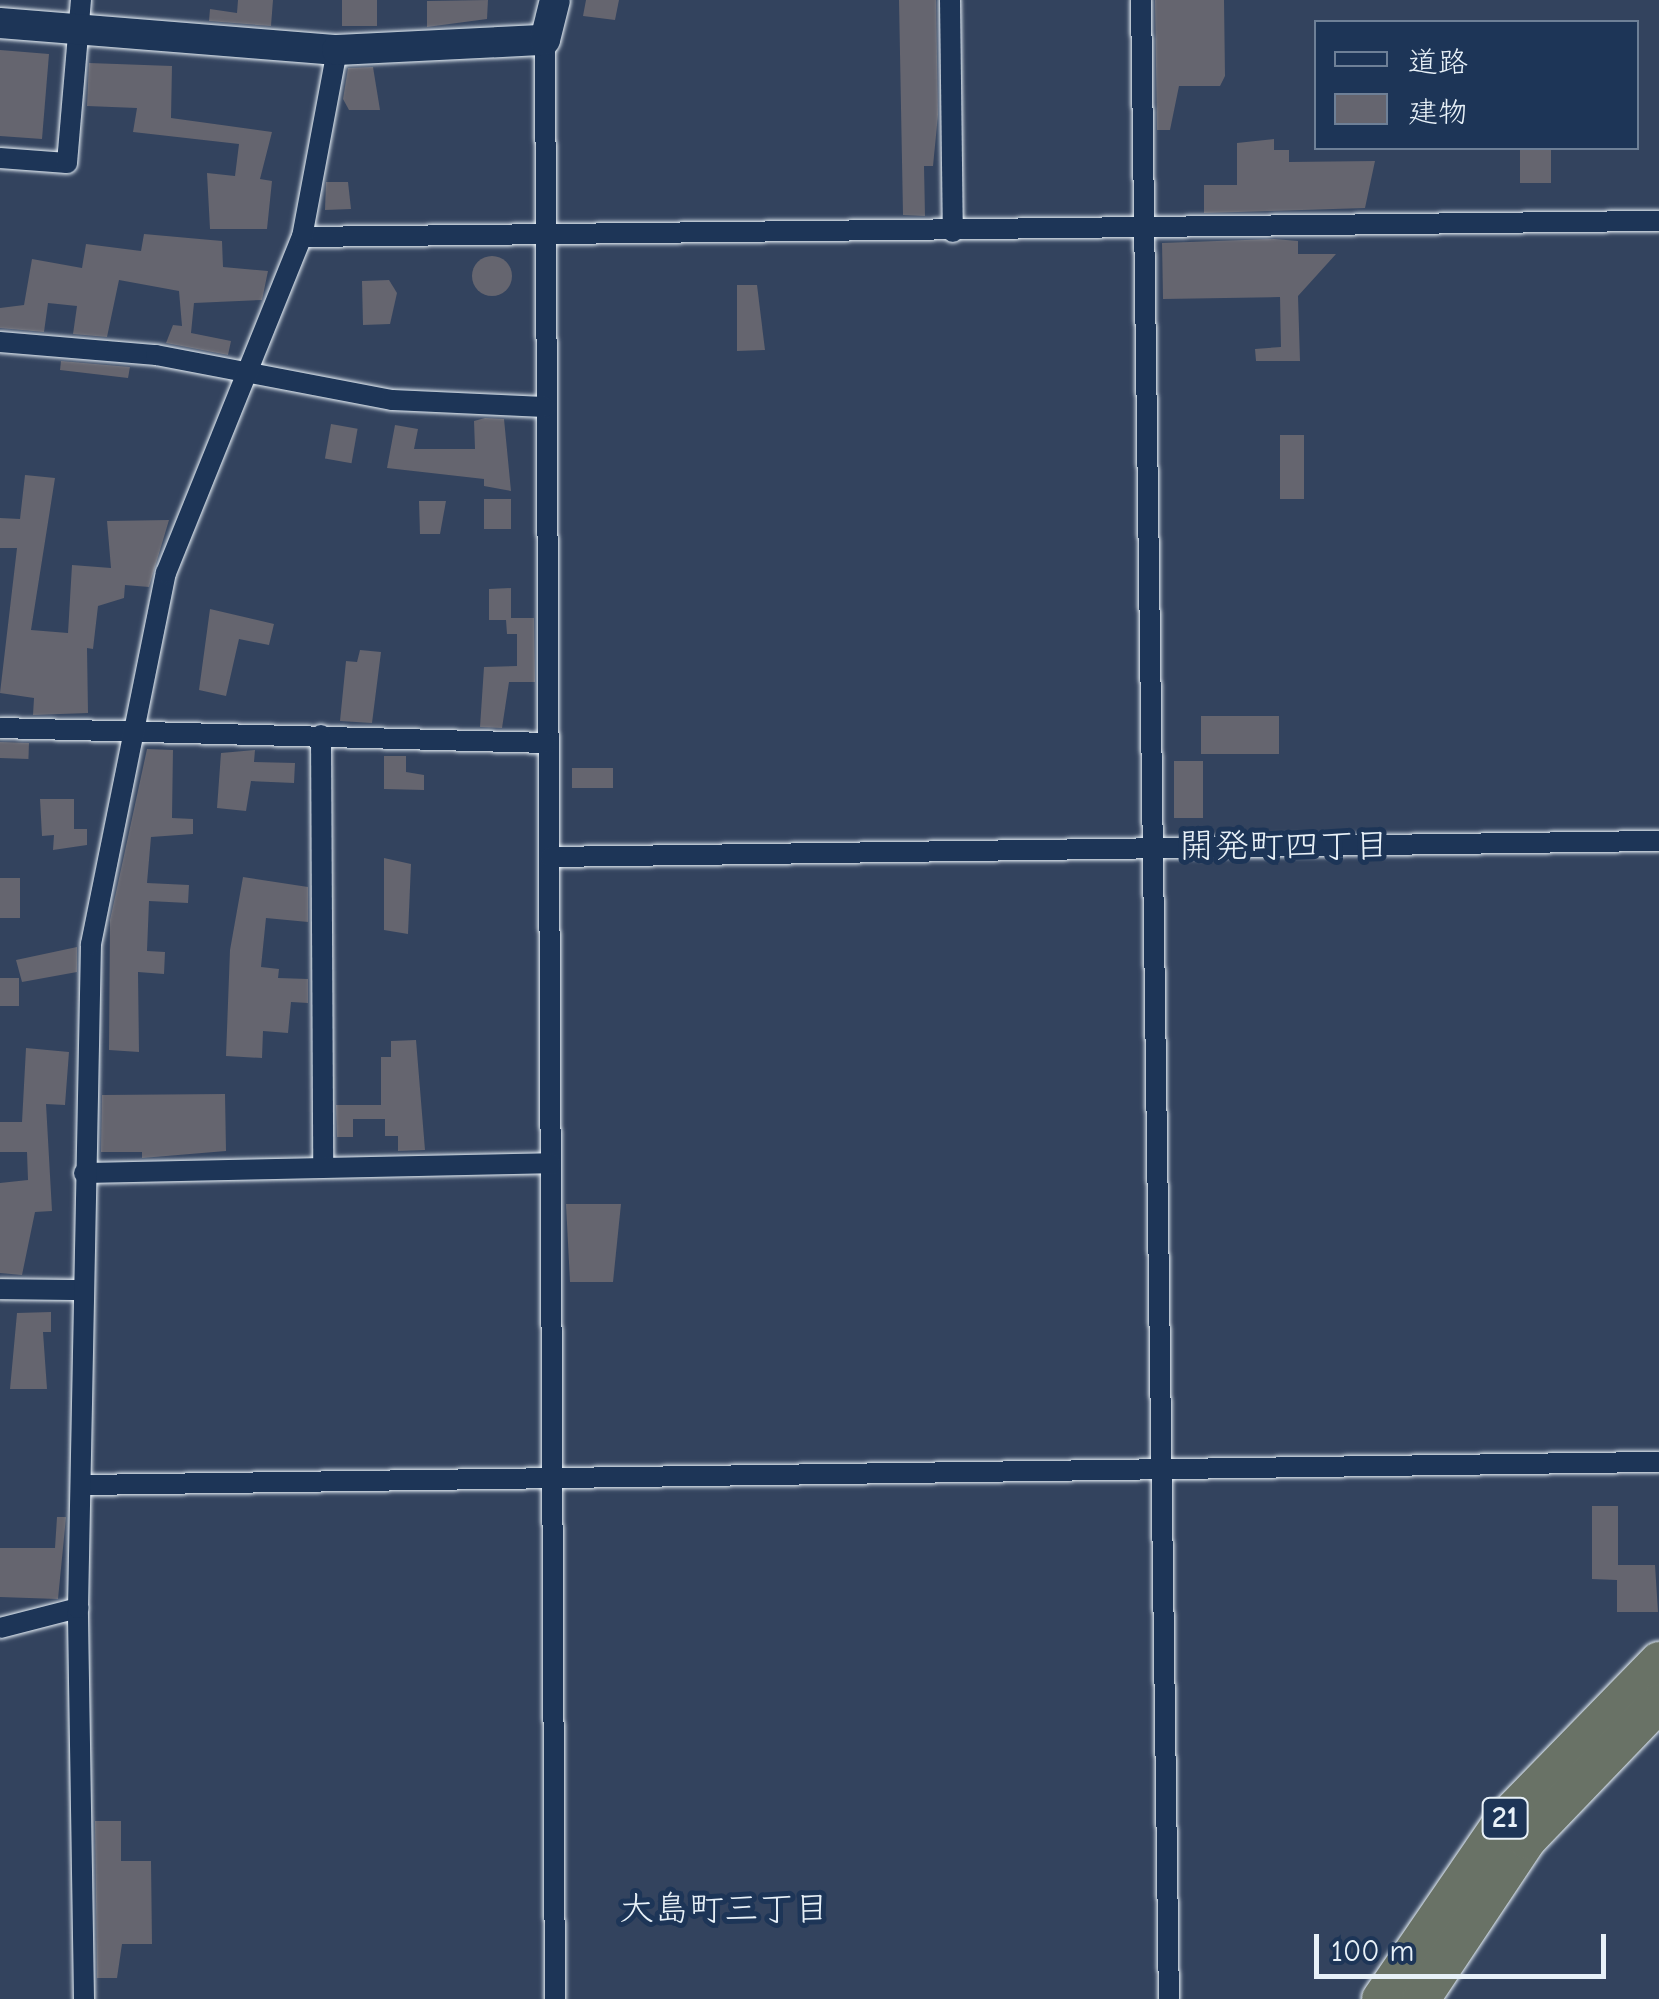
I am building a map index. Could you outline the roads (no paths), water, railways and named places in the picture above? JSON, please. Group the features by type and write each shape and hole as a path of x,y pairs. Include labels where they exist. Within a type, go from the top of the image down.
{"highway":[{"name":"21","path":"1381,1999 1502,1822 1659,1661"},
{"name":"21","path":"1421,1999 1527,1840 1659,1702"}],"street":[{"path":"0,158 68,163 80,0"},
{"path":"555,1999 556,1482 544,237 545,40 556,0"},
{"path":"950,0 953,232"},
{"path":"1140,0 1170,1999"},
{"path":"0,23 336,50 545,40"},
{"path":"84,1999 78,1608 91,944 166,573 302,237 336,50"},
{"path":"302,237 1659,221"},
{"path":"0,342 156,355 392,400 545,407"},
{"path":"0,728 134,728 546,743"},
{"path":"321,735 323,1166"},
{"path":"550,857 1659,841"},
{"path":"84,1173 550,1163"},
{"path":"0,1289 83,1290"},
{"path":"82,1485 556,1482 1659,1462"},
{"path":"0,1628 78,1608"}],"district":[{"name":"開発町四丁目","path":"1284,846"},
{"name":"大島町三丁目","path":"724,1909"}]}
